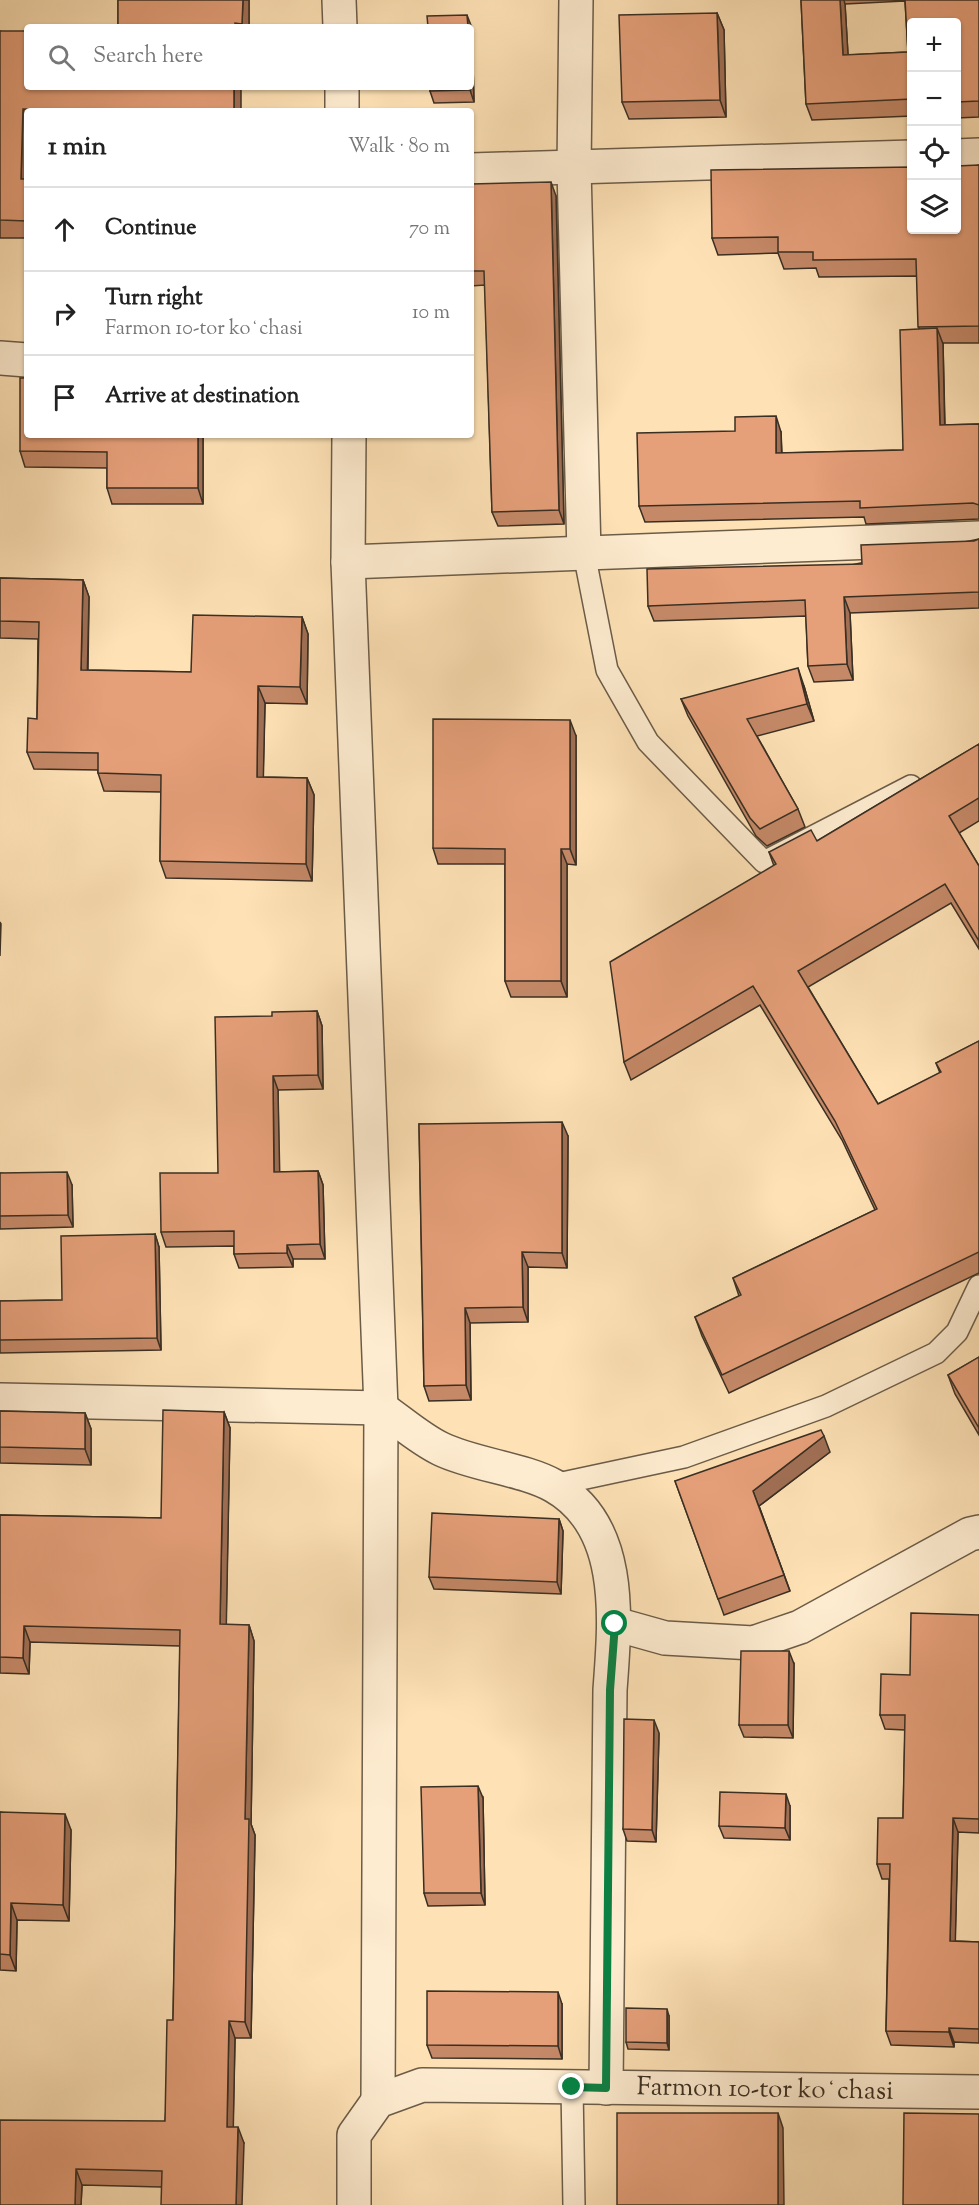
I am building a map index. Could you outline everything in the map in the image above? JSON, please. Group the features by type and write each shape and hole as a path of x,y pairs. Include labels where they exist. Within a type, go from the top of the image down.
{"street":[{"path":"339,0 340,24"},
{"path":"576,0 574,169 584,553"},
{"path":"342,90 342,108"},
{"path":"961,156 979,155"},
{"path":"474,170 574,169 907,157"},
{"path":"0,358 24,360"},
{"path":"349,438 348,562 381,1408 378,2101 354,2135 354,2205"},
{"path":"348,562 979,538"},
{"path":"0,1400 381,1408 441,1449 553,1485 578,1504 598,1536 612,1575 615,1624 610,1690 606,2088"},
{"path":"615,1624 665,1638 753,1643 800,1627 970,1534 979,1532"},
{"name":"Farmon 10-tor koʻchasi","path":"378,2101 422,2085 979,2092"}],"lane":[{"path":"584,553 607,670 648,742 764,862 911,786"},
{"path":"553,1485 684,1457 826,1406 936,1353 957,1332 979,1286"},
{"path":"572,2087 574,2205"}],"building":[{"path":"118,0 243,0 242,24 118,24"},
{"path":"801,0 840,0 843,55 907,52 907,99 806,104"},
{"path":"905,0 979,0 979,101 961,102 961,18 907,18 907,35"},
{"path":"717,13 720,100 622,102 619,15"},
{"path":"467,15 468,24 428,24 427,16"},
{"path":"0,31 24,31 24,90 234,90 234,108 24,108 21,179 24,179 24,221 0,220"},
{"path":"979,165 979,326 918,327 916,259 813,260 813,252 778,252 778,237 712,238 711,170 907,167 907,234 961,234 961,166"},
{"path":"551,182 559,510 492,512 484,271 474,271 474,184"},
{"path":"937,328 940,425 979,424 979,505 973,503 860,508 860,501 639,506 637,433 735,431 735,417 776,416 776,453 903,450 900,330"},
{"path":"20,378 24,378 24,438 198,438 198,488 107,488 107,452 20,451"},
{"path":"979,539 979,592 844,597 847,664 808,666 805,600 648,606 647,569 862,564 861,545"},
{"path":"0,578 83,580 81,670 191,672 193,615 302,617 300,687 258,686 257,777 307,778 306,864 160,861 161,775 98,773 98,753 27,752 28,718 37,719 39,622 0,621"},
{"path":"798,668 807,704 747,719 798,809 760,829 750,818 681,699"},
{"path":"433,719 570,720 570,849 561,849 561,981 505,981 505,849 433,848"},
{"path":"979,744 979,798 949,816 979,866 979,941 945,884 798,971 878,1104 941,1072 936,1063 979,1041 979,1252 722,1375 695,1317 741,1295 733,1278 877,1209 835,1121 753,986 624,1062 610,962 776,864 769,852 811,830 817,841"},
{"path":"317,1011 318,1075 273,1076 274,1172 318,1171 320,1244 287,1245 287,1253 234,1254 234,1231 161,1232 160,1173 218,1173 215,1017 272,1016 272,1012"},
{"path":"562,1122 562,1253 522,1252 523,1307 465,1308 466,1385 424,1386 419,1124"},
{"path":"67,1172 68,1215 0,1216 0,1173"},
{"path":"155,1234 157,1338 0,1340 0,1301 62,1300 61,1236"},
{"path":"979,1357 979,1428 948,1375"},
{"path":"163,1410 224,1412 220,1624 249,1625 245,1819 249,1819 245,2022 229,2021 227,2127 238,2127 236,2205 161,2205 162,2171 76,2169 75,2205 0,2205 0,2120 165,2121 167,2020 173,2020 180,1630 24,1626 23,1658 0,1657 0,1515 161,1518"},
{"path":"0,1411 85,1413 85,1449 0,1447"},
{"path":"821,1430 824,1436 753,1491 784,1575 718,1599 675,1481"},
{"path":"432,1513 559,1519 557,1582 429,1577"},
{"path":"911,1613 979,1615 979,1819 953,1818 950,1941 979,1942 979,2029 949,2028 949,2032 886,2031 890,1864 877,1864 878,1818 903,1818 905,1715 880,1715 881,1674 910,1675"},
{"path":"741,1651 789,1651 788,1725 739,1725"},
{"path":"624,1719 654,1720 652,1830 623,1829"},
{"path":"478,1786 481,1893 424,1893 421,1787"},
{"path":"720,1792 786,1794 785,1828 719,1826"},
{"path":"0,1812 65,1814 63,1905 11,1903 10,1955 0,1954"},
{"path":"427,1991 558,1992 558,2046 427,2045"},
{"path":"626,2008 667,2009 667,2043 626,2042"},
{"path":"617,2113 778,2113 778,2205 617,2205"},
{"path":"904,2113 979,2114 979,2205 903,2205"}],"route":[{"path":"572,2087 606,2088 610,1690 615,1624"}]}
